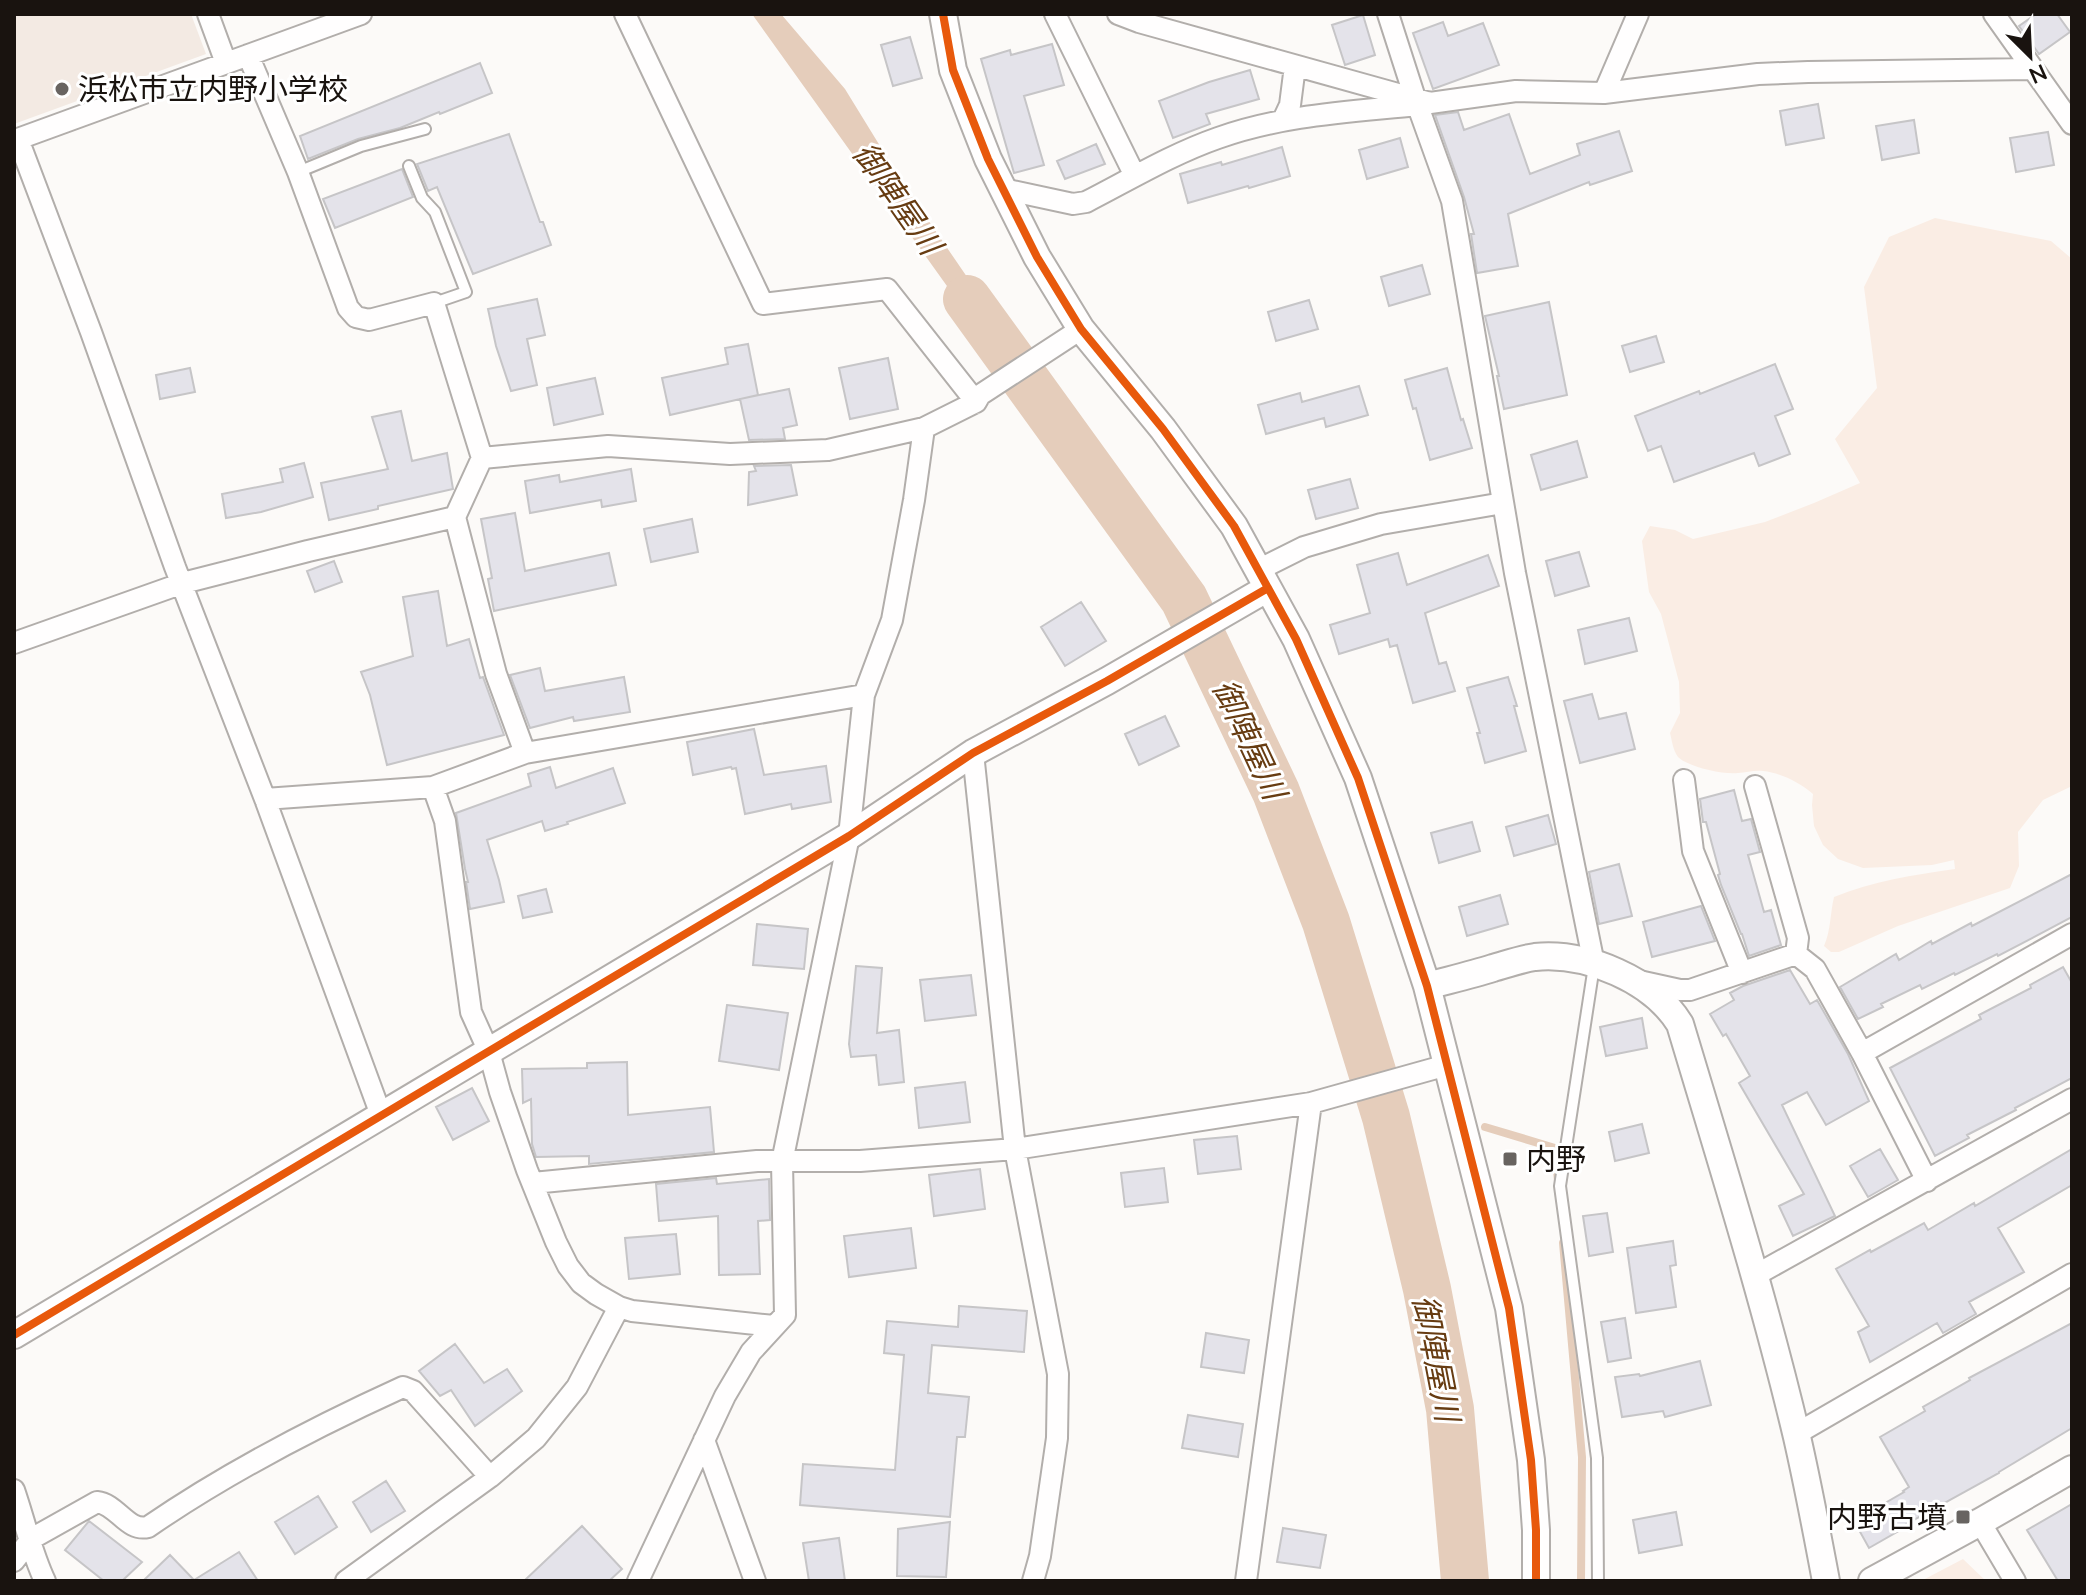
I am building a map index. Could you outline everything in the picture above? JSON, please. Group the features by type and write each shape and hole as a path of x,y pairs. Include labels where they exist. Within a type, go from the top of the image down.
{"street":[{"path":"208,14 226,63"},
{"path":"361,14 16,140 91,332 175,567 265,799 381,1115"},
{"path":"625,14 763,304 887,289 978,398"},
{"path":"943,14 953,70 988,159 1072,334 1163,429 1234,526 1296,639 1358,778 1427,986 1435,1069 1509,1308 1531,1460 1536,1581"},
{"path":"1055,14 1135,176"},
{"path":"1118,14 1156,21 1295,66 1430,103 1516,91 1604,93 1758,74 2032,69"},
{"path":"1388,14 1452,201 1515,573 1594,964"},
{"path":"1604,93 1638,14"},
{"path":"2000,17 2032,69 2072,124"},
{"path":"248,55 298,172 351,313 369,320 434,303 482,458 455,517 496,674 525,753"},
{"path":"1283,120 1290,105 1295,66"},
{"path":"1003,189 1073,204 1086,202 1218,138 1283,120 1416,101"},
{"path":"482,458 608,446 730,454 828,450 924,428 978,398 1072,334"},
{"path":"638,1581 725,1396 751,1352 785,1315 782,1162 849,836 864,695 892,620 924,428"},
{"path":"14,1335 849,836 973,753 1107,681 1243,602 1263,579 1304,547 1381,524 1503,503"},
{"path":"14,643 183,583 455,517"},
{"path":"265,799 433,787 525,753 864,695"},
{"path":"973,753 1015,1149 1058,1374 1057,1438 1040,1556 1033,1581"},
{"path":"1684,780 1693,851 1742,973"},
{"path":"1755,786 1798,938 1796,954"},
{"path":"433,787 445,821 471,1012 489,1052 533,1183 568,1266 581,1283 619,1307 632,1311 774,1326"},
{"path":"1862,1053 2072,934"},
{"path":"1427,986 1533,958 1553,957 1594,964 1631,979 1690,990 1796,954"},
{"path":"1796,954 1815,969 1927,1181"},
{"path":"1631,979 1664,1002 1680,1024 1754,1276 1796,1434 1826,1581"},
{"path":"533,1183 757,1161 860,1161 1015,1149 1311,1103 1435,1069"},
{"path":"1246,1581 1311,1103"},
{"path":"1754,1276 2070,1105"},
{"path":"1796,1434 2072,1274"},
{"path":"346,1581 490,1477 536,1438 577,1387 619,1307"},
{"path":"14,1561 31,1539 97,1502 105,1503 133,1526 140,1529 148,1527 219,1481 403,1387 413,1391 490,1477"},
{"path":"704,1440 755,1581"},
{"path":"1872,1581 2072,1469"},
{"path":"14,1490 37,1566 45,1581"},
{"path":"1980,1522 2015,1581"}],"lane":[{"path":"298,172 361,146 425,129"},
{"path":"409,166 422,198 435,212 466,292 434,303"},
{"path":"1594,964 1560,1186 1597,1458 1598,1581"}],"shaded area":[{"name":"浜松市立内野小学校","path":"14,14 191,14 206,54 14,124"},
{"path":"1935,218 2051,241 2072,259 2072,786 2043,800 2018,832 2019,866 2010,888 1898,926 1839,952 1831,952 1824,946 1834,897 1878,883 1955,869 1954,860 1932,865 1863,868 1838,859 1823,845 1814,826 1813,794 1802,786 1770,772 1716,771 1698,767 1678,757 1670,733 1680,713 1679,682 1661,614 1649,592 1642,541 1650,526 1675,530 1693,539 1765,522 1860,483 1835,439 1877,388 1864,287 1889,237"},
{"path":"1963,1559 1986,1581 1921,1581"}],"water":[{"path":"752,14 781,14 845,89 904,185 1013,344 1000,360"}],"building":[{"path":"2036,14 2057,14 2070,32 2039,54 2019,26"},
{"path":"1363,15 1375,55 1345,65 1332,25"},
{"path":"1443,22 1448,36 1483,23 1499,65 1433,89 1413,33"},
{"path":"910,37 922,78 893,86 881,45"},
{"path":"1052,44 1064,85 1024,96 1044,165 1014,173 981,59 1010,50 1011,55"},
{"path":"480,63 492,93 308,159 300,136"},
{"path":"1250,70 1259,99 1206,114 1210,124 1173,138 1159,101"},
{"path":"1818,104 1824,138 1786,145 1780,111"},
{"path":"1458,112 1464,130 1509,114 1530,174 1580,155 1577,144 1619,131 1632,171 1590,185 1589,182 1508,214 1518,266 1477,273 1471,234 1474,234 1435,115"},
{"path":"1914,120 1919,153 1882,160 1876,126"},
{"path":"2048,132 2054,165 2016,172 2010,138"},
{"path":"509,134 551,245 473,274 437,187 428,191 417,164"},
{"path":"1400,138 1408,167 1367,179 1359,150"},
{"path":"1096,144 1105,164 1065,179 1057,161"},
{"path":"1282,147 1290,176 1188,203 1180,174"},
{"path":"402,169 413,197 335,228 323,199"},
{"path":"1422,265 1430,294 1389,306 1381,277"},
{"path":"537,299 545,335 527,339 537,385 511,391 488,309"},
{"path":"1309,300 1318,329 1276,341 1268,312"},
{"path":"1549,302 1567,395 1504,409 1485,316"},
{"path":"1656,336 1664,362 1630,372 1622,346"},
{"path":"748,344 758,395 670,415 662,378 728,364 725,348"},
{"path":"888,358 898,409 850,419 839,368"},
{"path":"1775,364 1793,409 1775,416 1790,454 1759,466 1754,453 1674,482 1661,446 1648,451 1635,416"},
{"path":"190,368 195,392 160,399 156,375"},
{"path":"1447,368 1472,448 1430,460 1405,380"},
{"path":"595,378 603,414 554,425 547,388"},
{"path":"1359,386 1368,415 1326,427 1324,418 1266,434 1258,405 1300,393 1302,402"},
{"path":"789,389 797,425 783,428 785,439 749,440 740,399"},
{"path":"401,411 412,461 447,453 453,489 329,520 321,483 388,469 372,417"},
{"path":"1577,441 1587,477 1541,490 1531,455"},
{"path":"304,463 313,497 226,518 222,494 283,482 280,469"},
{"path":"791,465 797,495 748,505 749,472 756,471 754,466"},
{"path":"631,469 636,501 602,507 601,500 530,513 525,481 559,475 560,482"},
{"path":"1350,479 1358,508 1316,519 1308,490"},
{"path":"515,513 525,571 609,553 616,585 494,611 488,579 492,578 481,519"},
{"path":"692,519 698,552 651,562 644,529"},
{"path":"1579,552 1589,586 1555,596 1546,561"},
{"path":"1398,553 1407,585 1488,555 1499,586 1425,613 1439,664 1446,662 1455,691 1413,703 1397,645 1390,647 1388,639 1339,654 1330,625 1370,613 1357,565"},
{"path":"334,561 342,582 315,592 307,571"},
{"path":"438,591 447,646 469,639 480,678 483,677 504,735 387,765 370,695 361,672 413,656 403,597"},
{"path":"1081,602 1106,641 1065,666 1041,627"},
{"path":"1629,618 1637,651 1585,664 1578,630"},
{"path":"540,668 545,691 624,677 630,712 574,721 573,717 530,728 510,675"},
{"path":"1508,677 1526,751 1485,763 1467,688"},
{"path":"1592,694 1599,719 1626,713 1635,749 1580,763 1564,701"},
{"path":"1165,716 1179,746 1139,765 1125,734"},
{"path":"754,729 764,775 826,766 831,802 792,809 791,804 745,814 736,768 693,775 687,742"},
{"path":"550,767 556,788 613,768 625,803 545,831 542,821 487,840 504,902 470,909 456,813 531,786 528,774"},
{"path":"1734,790 1742,821 1751,819 1760,852 1748,855 1764,912 1771,910 1781,945 1749,956 1721,885 1706,822 1703,822 1700,799"},
{"path":"1548,815 1556,844 1514,856 1506,827"},
{"path":"1472,822 1480,851 1439,863 1431,833"},
{"path":"1619,864 1632,916 1599,924 1589,872"},
{"path":"2072,874 2072,917 1998,956 1922,989 1920,985 1858,1019 1840,987 1896,954 1899,960 1931,941 1932,944 1971,923 1972,926"},
{"path":"546,889 552,912 523,918 518,896"},
{"path":"1500,895 1508,924 1467,936 1459,907"},
{"path":"1701,906 1715,941 1652,957 1643,922"},
{"path":"757,924 808,929 804,969 753,965"},
{"path":"856,966 882,968 877,1033 899,1030 904,1082 879,1085 876,1055 851,1057 849,1044"},
{"path":"2063,967 2072,983 2072,1078 1967,1135 1969,1138 1935,1156 1890,1068 1981,1019 1979,1015"},
{"path":"1790,970 1810,1004 1817,1000 1848,1054 1869,1101 1826,1125 1807,1092 1782,1105 1835,1216 1793,1236 1779,1206 1804,1194 1739,1083 1750,1076 1726,1034 1723,1036 1710,1014 1734,1000 1730,993"},
{"path":"971,975 976,1015 925,1021 920,980"},
{"path":"727,1005 788,1013 779,1070 719,1061"},
{"path":"1642,1018 1647,1048 1606,1056 1600,1027"},
{"path":"627,1062 628,1115 710,1107 714,1152 589,1164 589,1156 536,1157 532,1144 531,1099 523,1103 522,1069 587,1068 587,1063"},
{"path":"965,1082 970,1122 919,1128 915,1088"},
{"path":"472,1088 489,1121 453,1140 436,1107"},
{"path":"1642,1124 1649,1153 1615,1161 1609,1132"},
{"path":"1237,1136 1241,1169 1198,1174 1194,1140"},
{"path":"1880,1149 1898,1180 1868,1197 1850,1166"},
{"path":"2072,1149 2072,1185 1998,1228 2024,1272 1969,1302 1976,1314 1943,1333 1937,1323 1870,1362 1858,1332 1869,1326 1836,1269 1924,1223 1928,1230"},
{"path":"1164,1168 1168,1202 1125,1207 1121,1173"},
{"path":"980,1169 985,1209 934,1216 929,1175"},
{"path":"716,1178 717,1184 769,1179 770,1220 758,1221 760,1274 719,1275 718,1216 659,1221 656,1184"},
{"path":"1607,1213 1613,1252 1589,1256 1583,1216"},
{"path":"911,1228 916,1268 849,1277 844,1236"},
{"path":"676,1234 680,1274 629,1279 625,1238"},
{"path":"1673,1241 1676,1265 1670,1266 1676,1307 1636,1313 1627,1248"},
{"path":"959,1306 1027,1311 1024,1352 932,1345 928,1393 969,1397 965,1437 957,1437 950,1517 800,1505 803,1464 895,1470 904,1355 884,1353 887,1321 958,1327"},
{"path":"1625,1318 1631,1358 1608,1362 1601,1322"},
{"path":"2072,1323 2072,1428 1869,1548 1854,1521 1909,1487 1880,1437 1925,1411 1923,1407 1969,1378"},
{"path":"1206,1333 1249,1340 1244,1373 1201,1367"},
{"path":"455,1344 484,1383 507,1369 522,1391 475,1426 451,1390 440,1396 419,1371"},
{"path":"1700,1361 1711,1405 1665,1417 1663,1411 1622,1417 1615,1377 1640,1376"},
{"path":"1188,1415 1243,1424 1238,1457 1182,1448"},
{"path":"386,1481 405,1511 371,1532 353,1502"},
{"path":"318,1496 337,1527 295,1554 275,1522"},
{"path":"2072,1504 2072,1581 2058,1581 2027,1530"},
{"path":"1676,1512 1682,1545 1639,1553 1633,1520"},
{"path":"89,1521 142,1562 122,1581 104,1581 65,1550"},
{"path":"950,1522 946,1577 897,1576 898,1529"},
{"path":"582,1526 622,1569 609,1581 524,1581"},
{"path":"1283,1528 1326,1535 1320,1568 1277,1562"},
{"path":"839,1538 845,1581 809,1581 803,1543"},
{"path":"239,1552 258,1581 143,1581 170,1555 194,1580"}],"waterway":[{"name":"御陣屋川","path":"967,299 1184,599 1276,792 1326,922 1386,1117 1427,1289 1450,1409 1465,1581"},
{"path":"1485,1127 1555,1148 1558,1181"},
{"path":"1563,1243 1582,1457 1581,1581"}],"cycle path":[{"path":"943,14 953,70 988,159 1037,257 1081,329 1163,429 1234,526 1296,639 1358,778 1427,986 1509,1308 1531,1460 1536,1581"},
{"path":"14,1335 849,836 973,753 1107,681 1268,588"}],"place":[{"name":"浜松市立内野小学校","path":"62,89"},
{"name":"内野","path":"1510,1159"},
{"name":"内野古墳","path":"1963,1517"}]}
